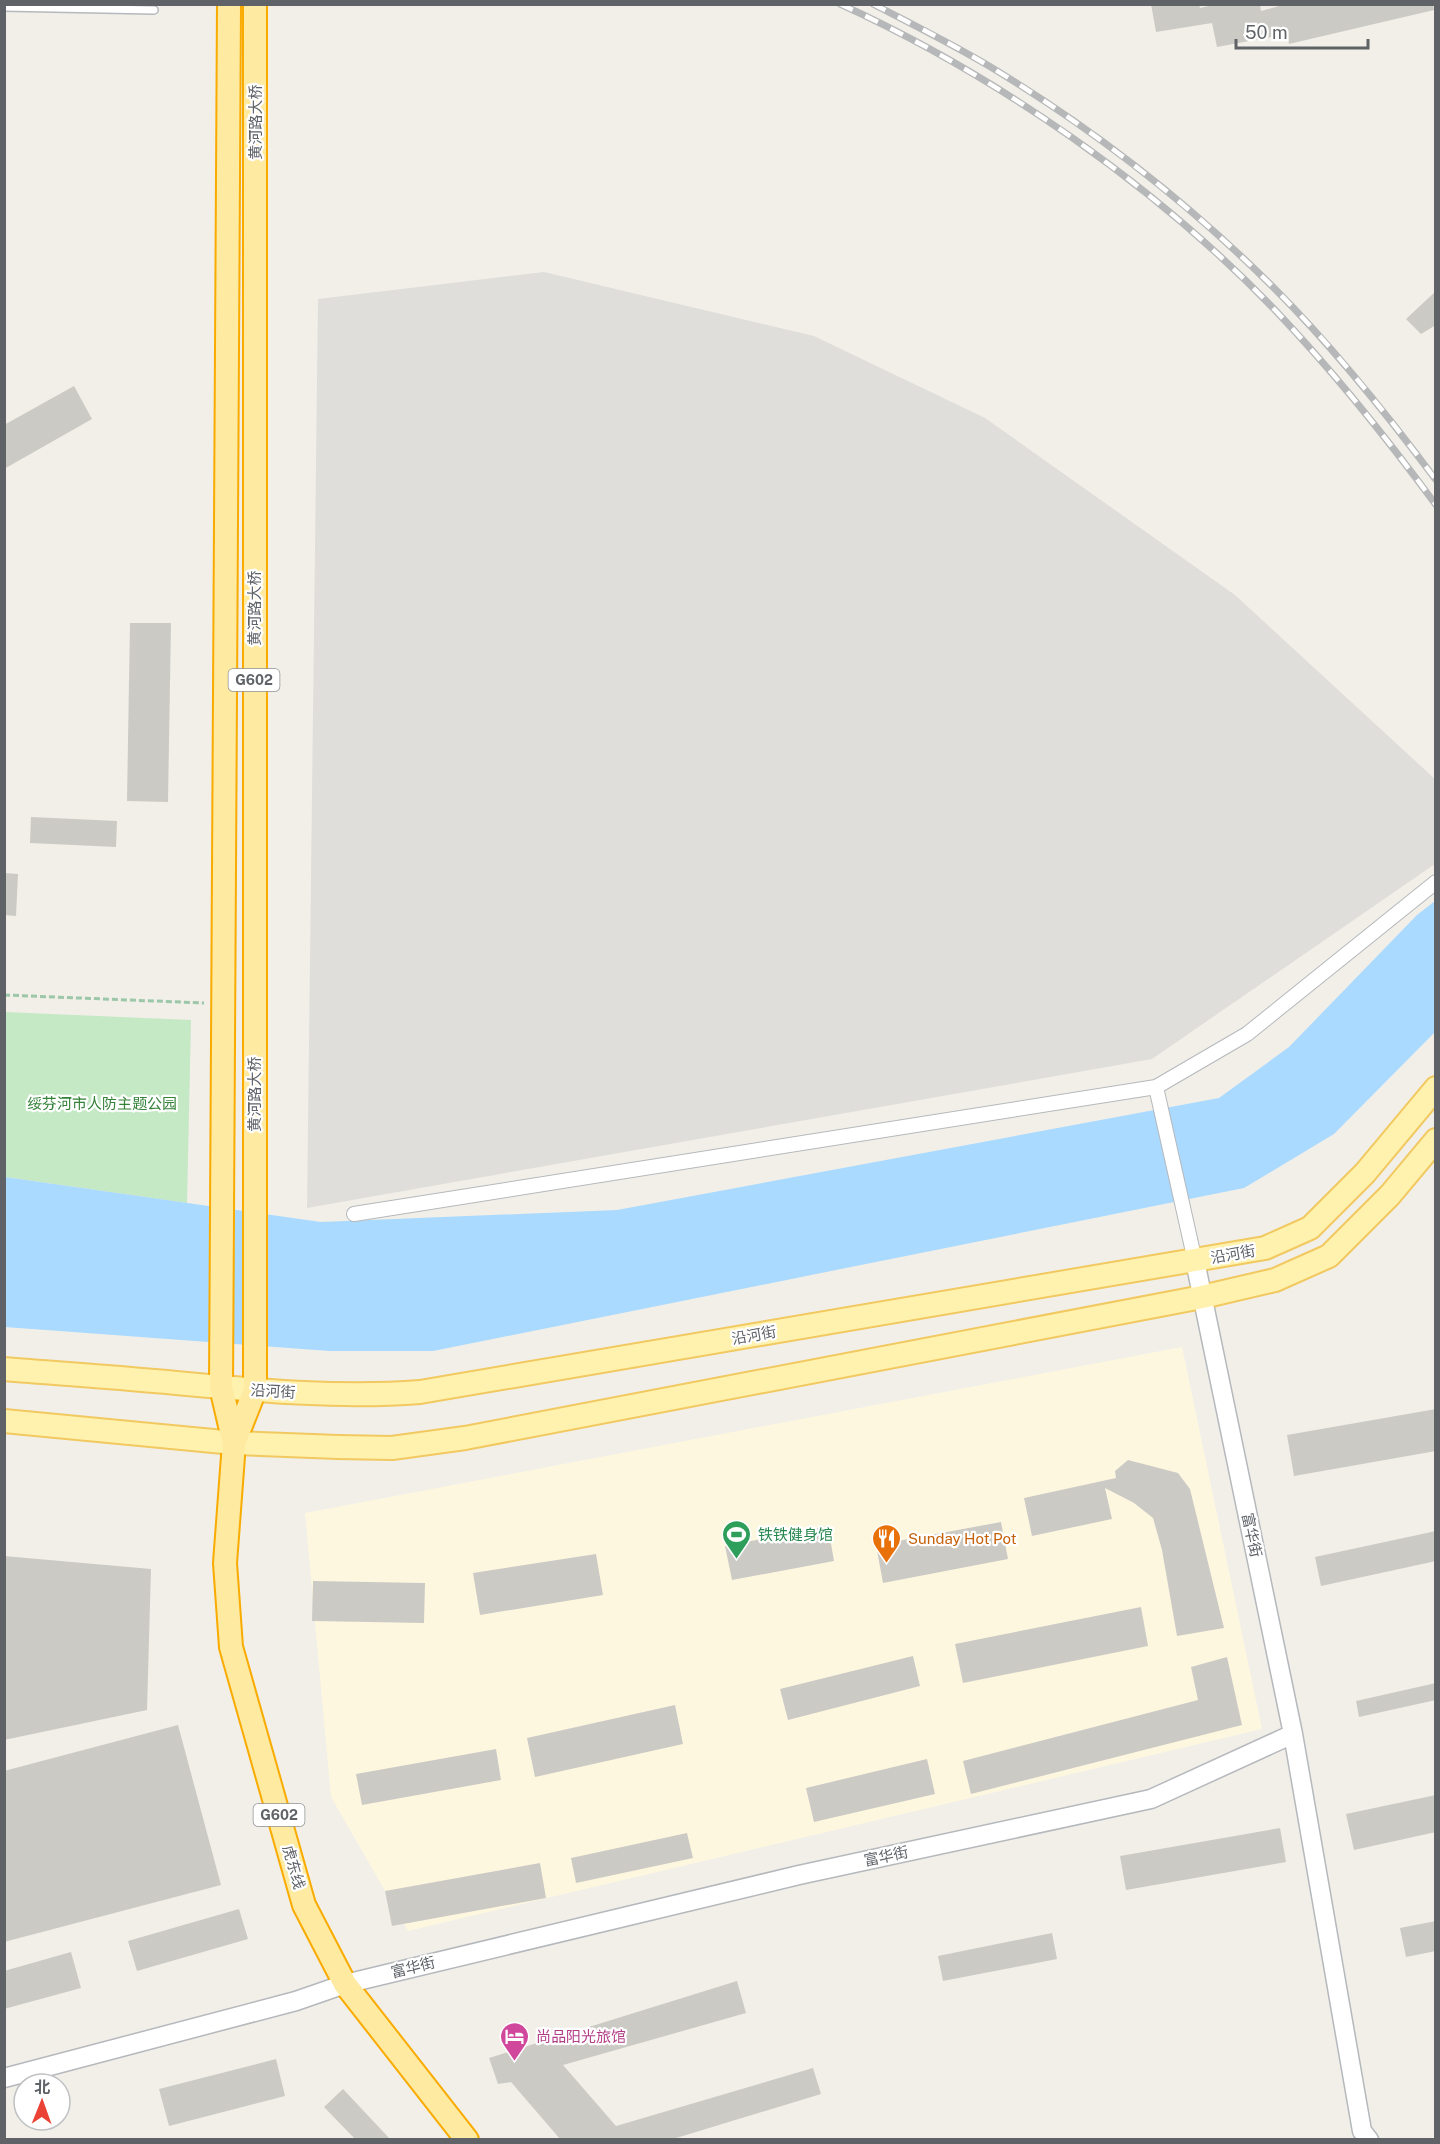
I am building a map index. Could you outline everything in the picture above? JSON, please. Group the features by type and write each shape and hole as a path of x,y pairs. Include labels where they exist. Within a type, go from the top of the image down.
{"highway":[{"name":"黄河路大桥","path":"221,1387 229,4"},
{"name":"黄河路大桥","path":"255,4 255,1390"},
{"name":"G602","path":"221,1387 234,1443"},
{"name":"G602","path":"234,1443 255,1390"},
{"name":"虎东线","path":"234,1443 225,1563 231,1647 304,1905 345,1984 467,2139"}],"main road":[{"name":"沿河街","path":"4,1369 255,1390 368,1395 420,1392 1265,1248 1310,1228 1365,1173 1436,1088"},
{"path":"4,1421 234,1443 392,1448 465,1438 1202,1296 1275,1280 1329,1256 1390,1195 1436,1140"}],"street":[{"path":"354,1214 1156,1087 1247,1034 1436,882"},
{"path":"1156,1087 1195,1261"},
{"name":"富华街","path":"4,2078 296,2001 345,1984 799,1875 1152,1799 1293,1734 1195,1261"},
{"path":"1293,1734 1362,2131 1369,2139"}],"lane":[{"path":"4,7 154,10"}],"path":[{"path":"4,995 224,1004"}],"shaded area":[{"path":"544,272 814,336 985,418 1235,595 1435,779 1435,864 1152,1059 307,1208 318,299"},
{"path":"1182,1347 1262,1729 408,1931 331,1797 305,1513"}],"green space":[{"name":"绥芬河市人防主题公园","path":"5,1012 191,1020 187,1203 5,1177"}],"water":[{"path":"1435,901 1435,1032 1334,1134 1244,1188 433,1351 330,1351 5,1327 5,1177 321,1222 617,1210 1219,1098 1289,1047 1417,915"}],"building":[{"path":"1151,4 1199,4 1200,8 1218,4 1260,4 1261,11 1287,4 1433,4 1434,10 1289,44 1287,34 1217,47 1212,23 1156,32"},
{"path":"1436,291 1436,325 1421,334 1406,319"},
{"path":"74,386 92,419 4,469 4,425"},
{"path":"130,623 171,623 168,802 127,801"},
{"path":"31,817 117,821 116,847 30,843"},
{"path":"4,873 18,874 16,916 4,915"},
{"path":"1436,1409 1436,1451 1294,1476 1287,1435"},
{"path":"1128,1460 1178,1473 1190,1489 1224,1628 1177,1636 1162,1550 1153,1518 1134,1503 1105,1488 1112,1519 1032,1536 1024,1498 1116,1478 1115,1471"},
{"path":"1001,1522 1008,1559 883,1583 876,1545"},
{"path":"828,1526 834,1561 732,1580 725,1546"},
{"path":"1436,1531 1436,1561 1321,1586 1315,1557"},
{"path":"596,1554 603,1595 480,1615 473,1573"},
{"path":"4,1556 151,1569 147,1710 4,1740"},
{"path":"313,1581 425,1583 424,1623 312,1621"},
{"path":"1141,1607 1148,1646 963,1683 955,1644"},
{"path":"913,1656 920,1686 788,1720 780,1689"},
{"path":"1227,1657 1242,1725 971,1794 963,1761 1198,1700 1191,1667"},
{"path":"1436,1683 1436,1700 1359,1717 1356,1701"},
{"path":"675,1705 683,1744 535,1777 527,1738"},
{"path":"178,1725 221,1885 4,1942 4,1771"},
{"path":"496,1749 501,1780 362,1805 356,1774"},
{"path":"927,1759 935,1794 814,1822 806,1788"},
{"path":"1436,1795 1436,1832 1354,1850 1346,1814"},
{"path":"1280,1828 1286,1862 1126,1890 1120,1856"},
{"path":"687,1833 693,1858 576,1883 571,1858"},
{"path":"540,1863 546,1898 392,1926 385,1891"},
{"path":"239,1909 248,1939 137,1971 128,1941"},
{"path":"1436,1921 1436,1951 1406,1957 1400,1928"},
{"path":"1052,1933 1057,1959 943,1981 938,1956"},
{"path":"71,1952 81,1988 4,2009 4,1971"},
{"path":"737,1981 746,2013 563,2065 616,2126 813,2068 821,2094 673,2139 560,2139 511,2082 498,2084 489,2058"},
{"path":"276,2059 285,2096 169,2126 159,2089"},
{"path":"343,2089 390,2139 355,2139 324,2107"}],"railway":[{"path":"840,4 899,32 1015,99 1126,177 1179,220 1229,264 1297,333 1398,454 1436,505"},
{"path":"873,4 961,50 1027,90 1102,141 1174,197 1243,258 1297,311 1359,382 1436,480"}],"place":[{"name":"铁铁健身馆","path":"737,1560"},
{"name":"Sunday Hot Pot","path":"887,1564"},
{"name":"尚品阳光旅馆","path":"515,2062"}]}
